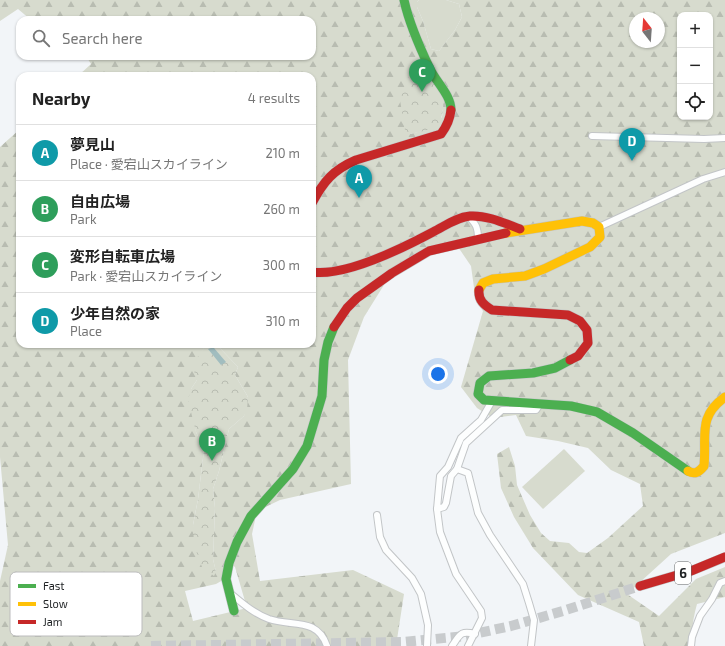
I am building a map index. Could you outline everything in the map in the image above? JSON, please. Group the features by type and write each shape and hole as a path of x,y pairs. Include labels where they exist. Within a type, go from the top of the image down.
{"street":[{"path":"316,195 322,184 329,176 344,165 356,160 431,138 441,134 447,126 450,118 451,107 448,98 430,70 407,13 404,0"},
{"path":"592,136 704,139 725,138"},
{"path":"599,227 704,179 725,172"},
{"path":"468,216 475,223 478,232 478,239"},
{"path":"316,273 320,274 335,272 390,254 462,217 482,216 521,230"},
{"path":"234,611 226,579 229,562 251,516 293,469 308,442 322,396 324,360 328,342 335,324 347,308 357,298 392,272 429,251 521,230 582,221 593,223 599,227"},
{"path":"599,227 600,237 593,246 525,276 488,280 481,285 479,290 481,301 486,307 492,310 568,315 580,321 587,330 588,343 578,356 555,368 533,373 489,376 483,379 478,388 478,394 484,400 571,406 597,412 633,433 691,473 697,473 704,466 705,423 709,412 716,403 725,397"},
{"path":"468,646 482,618 481,611 456,574 440,532 437,509 440,476 448,467 461,438 481,420 492,401"},
{"path":"437,509 444,507 446,503 451,476 457,469 466,443 502,410 536,410 540,404"},
{"path":"457,469 468,473 478,513 490,535 523,584 534,620 531,646"},
{"path":"377,515 380,537 386,550 412,578 421,594 428,625 427,646"},
{"name":"6","path":"640,586 691,571 725,556"},
{"path":"691,646 692,637 700,616 712,599 720,583 725,581"},
{"path":"229,592 247,608 271,620 311,626 320,632 327,646"},
{"path":"452,646 460,634 466,632 475,634"}],"green space":[{"path":"0,0 419,0 417,2 417,7 423,21 431,49 439,51 455,30 462,17 459,4 446,0 725,0 725,533 671,554 627,594 659,616 696,579 725,567 725,597 697,604 694,614 692,636 693,646 644,646 639,622 578,595 533,548 514,517 501,488 497,454 509,447 515,466 517,485 530,515 541,533 550,541 569,543 579,552 587,553 608,538 643,506 640,484 611,470 588,448 526,436 516,415 493,418 477,408 461,387 483,311 476,302 471,266 456,244 392,272 364,317 348,360 351,484 280,500 257,511 252,534 260,581 353,570 404,594 396,646 0,646 0,581 8,545 0,457 0,147 16,133 16,348 204,348 200,355 197,380 191,389 196,432 204,450 193,525 216,572 213,559 215,508 213,489 229,429 244,416 248,397 235,375 238,367 220,348 316,348 316,72 82,72 91,64 88,60 316,60 316,16 26,16 18,9 0,21","holes":["440,84 443,108 442,117 429,129 410,134","229,563 235,567 247,608 193,621 185,591 216,584 223,580"]},
{"path":"419,0 446,0 459,4 462,17 455,30 439,51 431,49 423,21 417,7 417,2"},
{"path":"425,58 441,87 443,98 442,116 437,125 431,129 410,134 405,130 400,100 413,63"},
{"path":"204,348 220,348 238,367 235,375 248,397 247,410 244,416 229,429 213,489 215,508 213,559 216,572 214,576 202,567 194,545 193,525 204,450 196,432 188,400 191,389 197,380 192,365"},
{"path":"564,449 585,471 543,509 522,487"}],"water":[{"path":"214,348 226,362 221,365 208,349"}],"tunnel":[{"path":"151,646 404,642 465,636 511,626 640,586"}],"traffic: fast":[{"path":"404,0 409,18 426,61 449,99 451,110"},
{"path":"234,611 226,579 229,563 237,542 251,516 293,469 307,446 322,396 324,360 328,342 334,327"},
{"path":"570,360 555,368 533,373 489,376 480,383 478,394 484,400 571,406 597,412 633,433 688,471"}],"traffic: slow":[{"path":"479,290 483,283 493,279 525,276 544,269 590,247 600,237 599,227 593,223 582,221 506,233"},
{"path":"688,471 693,473 697,472 704,466 705,428 707,420 710,412 716,404 725,397"}],"traffic: jam":[{"path":"316,196 325,182 335,172 356,160 441,134 448,123 451,110"},
{"path":"316,272 341,270 374,260 465,217 476,216 489,218 520,229"},
{"path":"334,327 347,308 357,298 392,273 429,251 506,233"},
{"path":"479,290 479,297 482,302 492,310 568,315 580,321 587,330 588,343 578,356 570,360"},
{"path":"640,586 691,571 725,557"}],"place":[{"name":"変形自転車広場","path":"422,92"},
{"name":"少年自然の家","path":"632,161"},
{"name":"夢見山","path":"359,198"},
{"name":"自由広場","path":"212,461"}]}
